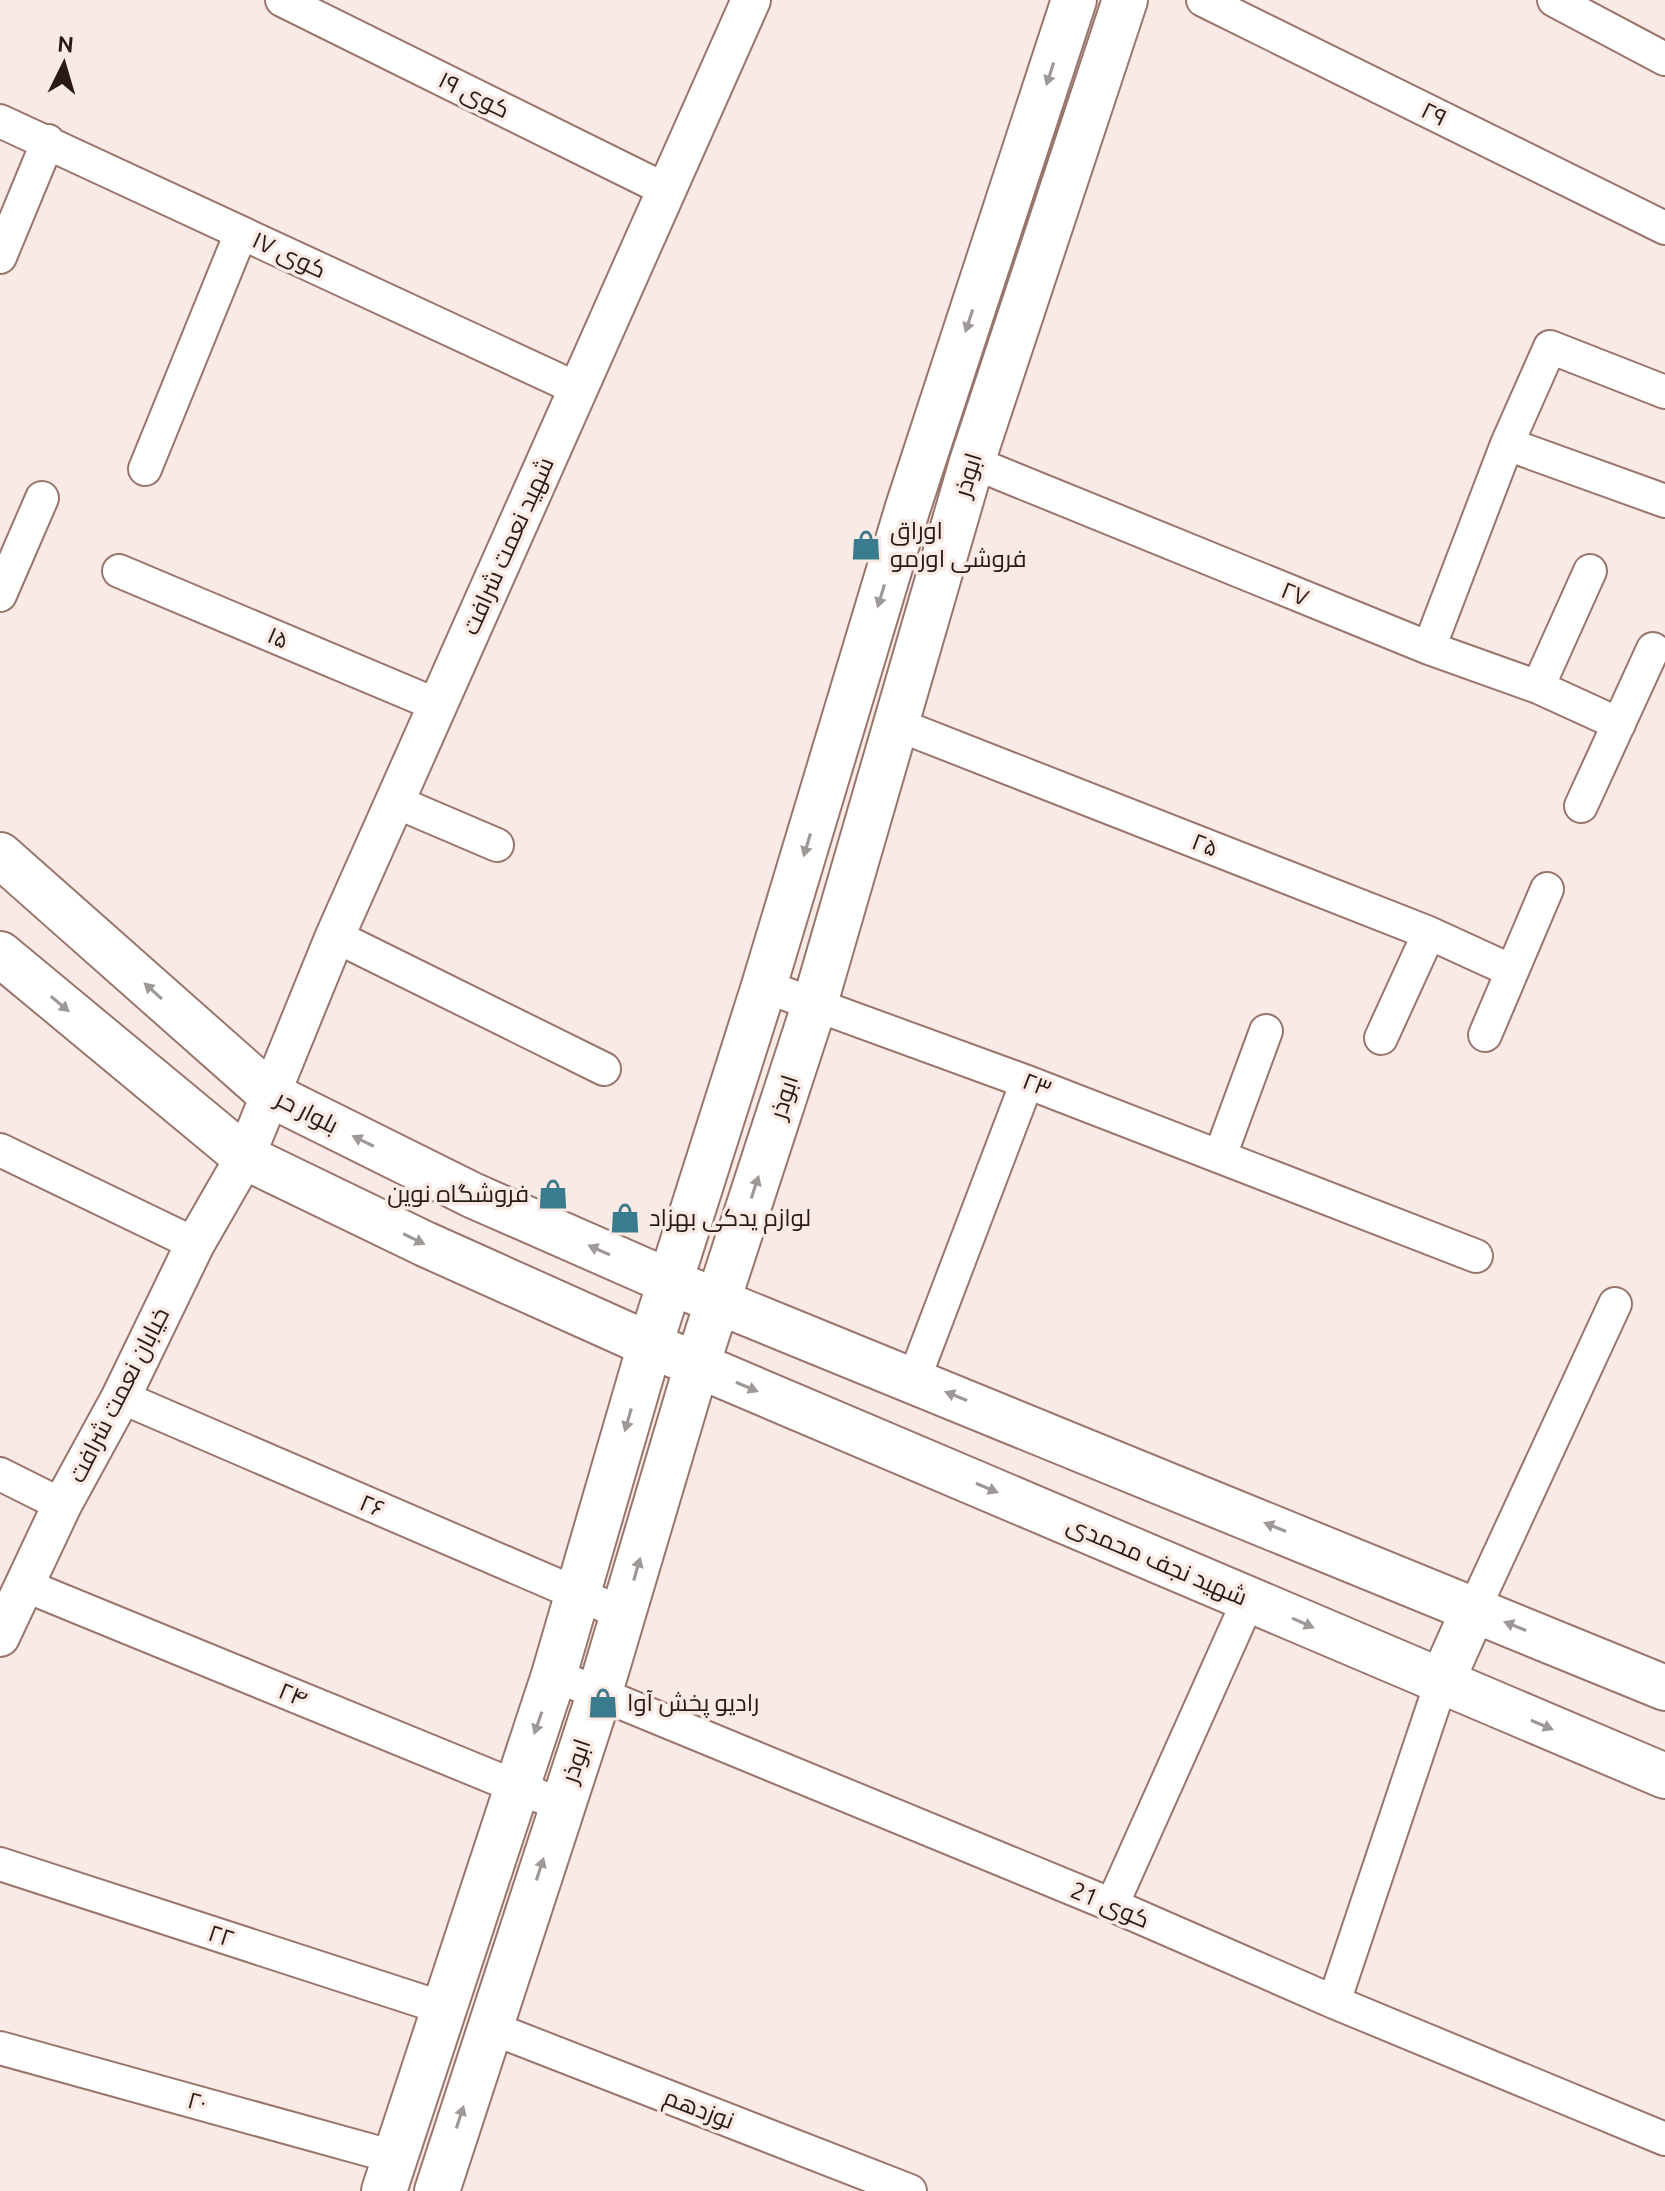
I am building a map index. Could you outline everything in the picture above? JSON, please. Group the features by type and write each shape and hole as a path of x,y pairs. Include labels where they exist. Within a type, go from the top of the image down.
{"main road":[{"name":"ابوذر","path":"389,2174 554,1675 650,1345 764,986 908,507 1074,0"},
{"name":"ابوذر","path":"437,2191 599,1695 697,1365 815,1003 972,462 1125,0"},
{"path":"908,507 953,523"},
{"name":"بلوار حر","path":"0,855 271,1095 472,1195 670,1282"},
{"path":"0,954 245,1157 425,1244 650,1345"},
{"path":"670,1282 1474,1609 1661,1676"},
{"name":"شهید نجف محمدی","path":"650,1345 1665,1776"},
{"path":"1441,1683 1474,1609"}],"street":[{"name":"کوی ۱۹","path":"282,0 666,190"},
{"name":"شهید نعمت شرافت","path":"245,1157 394,801 751,0"},
{"name":"۲۹","path":"1203,0 1665,228"},
{"path":"1554,0 1665,59"},
{"name":"کوی ۱۷","path":"0,121 578,389"},
{"path":"0,257 48,141"},
{"path":"145,469 241,233"},
{"path":"1429,648 1507,444 1550,347 1665,392"},
{"path":"1507,444 1665,501"},
{"name":"۲۷","path":"972,462 1429,648 1538,687 1619,724"},
{"path":"0,595 42,498"},
{"name":"۱۵","path":"119,571 437,705"},
{"path":"1538,687 1590,571"},
{"path":"1581,806 1653,649"},
{"name":"۲۵","path":"896,724 1429,933 1512,971"},
{"path":"394,801 497,845"},
{"path":"1485,1035 1547,889"},
{"path":"1381,1038 1429,933"},
{"path":"335,936 604,1069"},
{"name":"۲۳","path":"764,986 1027,1082 1476,1256"},
{"path":"1220,1156 1266,1031"},
{"path":"914,1379 1027,1082"},
{"path":"0,1150 195,1244"},
{"name":"خیابان نعمت شرافت","path":"0,1637 62,1505 121,1397 195,1244 245,1157"},
{"path":"1474,1609 1615,1304"},
{"name":"۲۶","path":"121,1397 624,1614"},
{"path":"0,1474 62,1505"},
{"name":"۲۴","path":"24,1585 561,1805"},
{"path":"1112,1905 1249,1599"},
{"name":"کوی 21","path":"554,1675 1112,1905 1334,2002 1665,2139"},
{"path":"1334,2002 1441,1683"},
{"name":"۲۲","path":"0,1864 443,2008"},
{"name":"نوزدهم","path":"489,2027 910,2191"},
{"name":"۲۰","path":"0,2048 389,2174"}],"place":[{"name":"اوراق فروشی اورمو","path":"866,545"},
{"name":"فروشگاه نوین","path":"553,1194"},
{"name":"لوازم یدکی بهزاد","path":"625,1218"},
{"name":"رادیو پخش آوا","path":"603,1703"}]}
